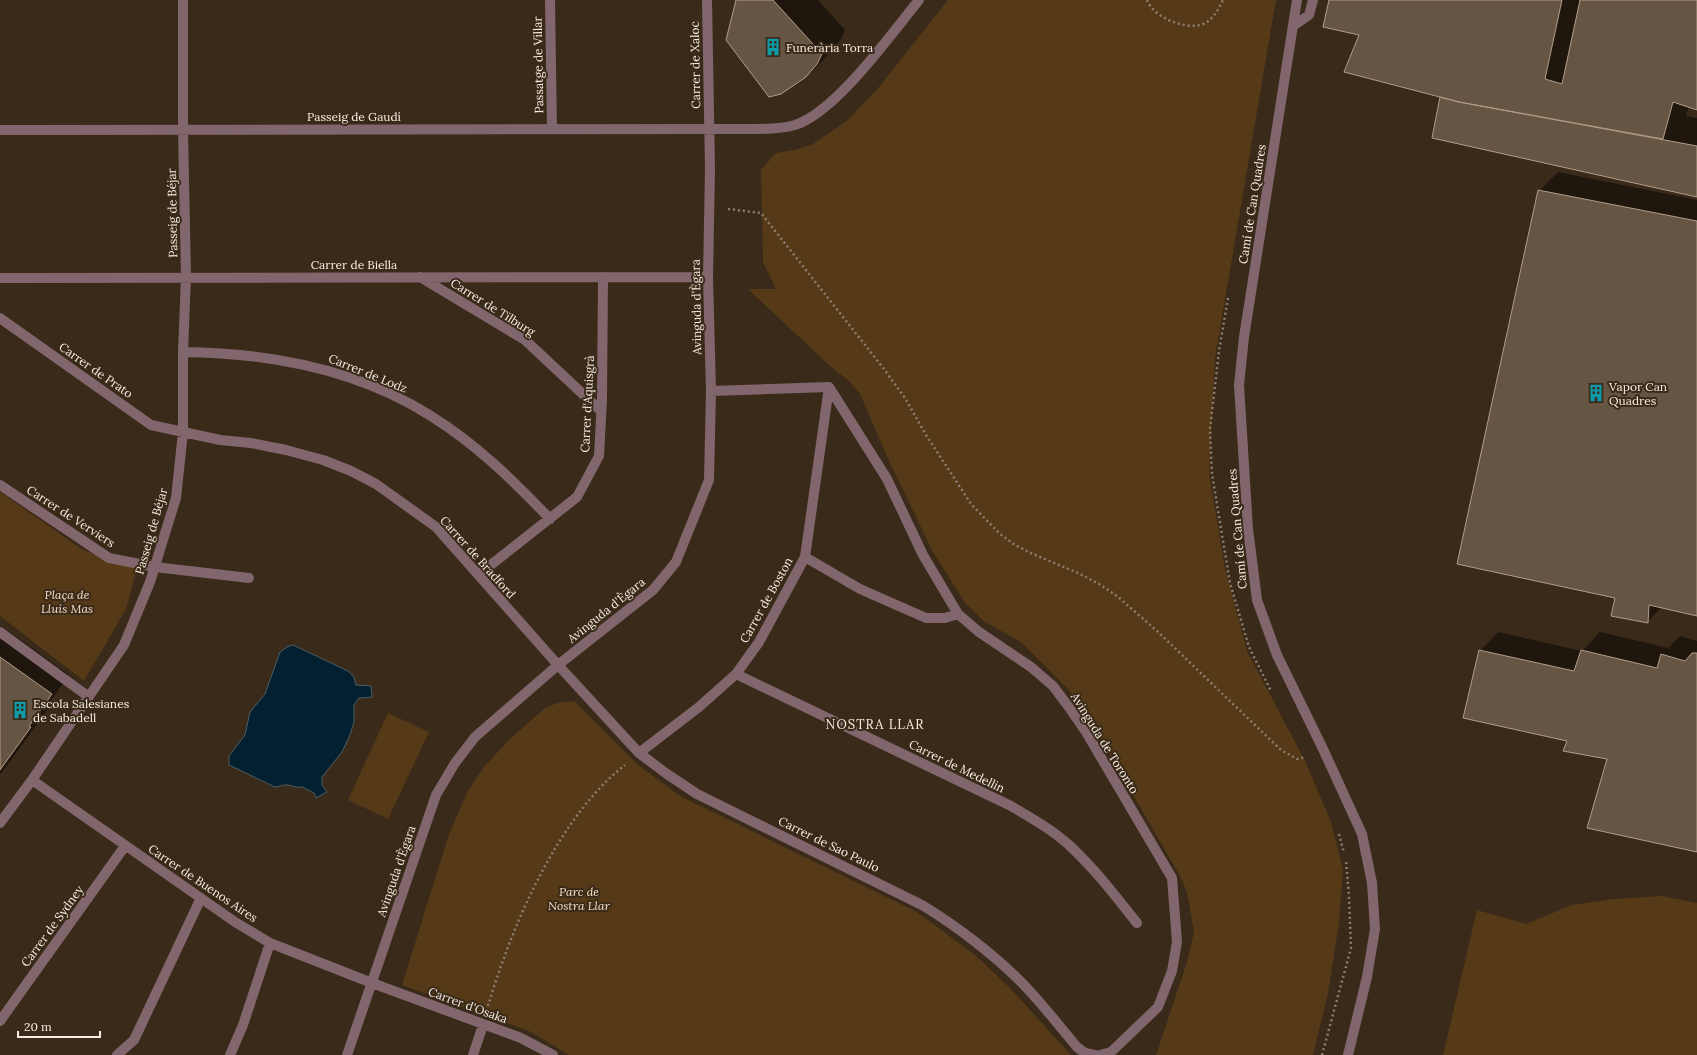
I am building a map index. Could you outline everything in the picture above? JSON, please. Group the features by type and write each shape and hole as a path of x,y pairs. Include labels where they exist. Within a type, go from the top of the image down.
{"street":[{"name":"Passeig de Béjar","path":"0,823 32,780 124,645 155,567 176,498 183,432 183,352 186,277 183,130 183,0"},
{"name":"Passatge de Villar","path":"550,0 552,129"},
{"name":"Carrer de Xaloc","path":"707,0 709,129"},
{"name":"Passeig de Gaudí","path":"0,130 709,129 766,128 794,125 820,112 856,77 919,0"},
{"name":"Camí de Can Quadres","path":"1297,0 1244,337 1239,385 1248,529 1258,600 1277,655 1323,749 1362,834 1372,883 1375,929 1367,977 1348,1055"},
{"path":"1293,26 1309,15 1313,0"},
{"name":"Avinguda d'Ègara","path":"347,1055 436,795 454,763 475,737 558,665 653,590 676,562 709,480 711,392 708,277 709,129"},
{"name":"Carrer de Tilburg","path":"420,277 525,340 601,411"},
{"name":"Carrer d'Aquisgrà","path":"478,576 577,497 599,456 603,277"},
{"name":"Carrer de Biella","path":"0,278 708,277"},
{"name":"Carrer de Prato","path":"0,318 151,425 183,432"},
{"name":"Carrer de Lodz","path":"183,352 222,352 275,358 313,366 380,389 432,416 464,439 516,484 550,518"},
{"path":"711,392 829,387"},
{"name":"Carrer de Boston","path":"640,753 699,707 736,674 759,642 805,557 829,387"},
{"name":"Avinguda de Toronto","path":"829,387 887,479 923,555 958,614 979,632 1031,667 1052,686 1086,732 1172,878 1177,942 1172,971 1158,1008 1110,1052 1100,1055"},
{"name":"Carrer de Bradford","path":"183,432 220,440 251,443 286,450 322,460 351,471 376,484 436,527 558,665"},
{"name":"Carrer de Verviers","path":"0,485 110,558 155,567 249,578"},
{"path":"805,557 860,590 926,618 945,618 958,614"},
{"path":"0,632 88,697"},
{"name":"Carrer de Sao Paulo","path":"558,665 640,753 667,774 697,794 936,913 1013,974 1077,1047 1090,1054"},
{"name":"Carrer de Medellin","path":"736,674 1011,806 1047,828 1070,846 1081,857 1137,923"},
{"name":"Carrer de Buenos Aires","path":"32,780 235,922 270,943 372,983"},
{"name":"Carrer de Sydney","path":"0,1020 125,846"},
{"path":"117,1055 134,1040 200,898"},
{"path":"230,1055 243,1025 270,943"},
{"name":"Carrer d'Osaka","path":"372,983 521,1038 553,1055"},
{"path":"473,1055 483,1025"}],"path":[{"path":"1147,0 1150,7 1164,17 1188,26 1201,24 1214,16 1223,0"},
{"path":"709,207 761,213 884,369 905,398 926,435 972,504 998,533 1015,545 1092,580 1117,596 1156,630 1281,750 1297,759 1304,758"},
{"path":"483,1025 496,978 523,911 548,860 575,820 609,777 640,753"},
{"path":"1322,1055 1350,948 1349,896 1346,859 1337,827"}],"green space":[{"path":"948,0 1276,0 1215,358 1209,473 1225,568 1247,651 1305,761 1331,822 1343,869 1339,923 1328,993 1313,1055 1156,1055 1188,959 1194,932 1187,892 1180,876 1091,722 1069,690 1021,642 985,622 965,603 933,552 890,463 860,394 849,381 829,365 748,289 776,289 763,262 761,170 776,153 795,150 813,144 848,120 879,87"},
{"name":"Plaça de Lluís Mas","path":"0,492 83,550 137,568 126,609 84,681 0,616"},
{"name":"Parc de Nostra Llar","path":"574,701 637,764 680,796 917,912 975,955 1009,987 1071,1055 569,1055 531,1032 402,985 449,834 468,791 484,767 510,739 544,709 557,703"},
{"path":"388,713 429,732 388,819 348,800"},
{"path":"1661,896 1697,903 1697,1055 1443,1055 1477,910 1526,924 1572,905 1614,899"}],"water":[{"path":"293,645 348,671 354,677 356,685 371,686 372,697 359,698 354,705 354,722 350,735 342,752 322,777 322,785 327,792 316,798 314,793 302,787 286,785 275,787 229,765 229,756 245,735 250,712 265,694 280,652"}],"building":[{"name":"Funerària Torra","path":"736,0 773,0 822,54 817,64 806,77 781,94 769,97 726,40"},
{"path":"1329,0 1562,0 1545,79 1562,84 1580,0 1697,0 1697,110 1673,102 1663,139 1459,102 1344,72 1359,35 1323,27"},
{"path":"1440,97 1459,102 1697,146 1697,197 1432,138"},
{"name":"Vapor Can Quadres","path":"1538,190 1697,221 1697,616 1649,605 1648,623 1611,616 1615,598 1457,564"},
{"path":"1479,650 1574,671 1581,650 1657,668 1661,654 1685,661 1692,653 1697,653 1697,852 1587,828 1607,759 1563,751 1567,741 1463,718"},
{"name":"Escola Salesianes de Sabadell","path":"0,657 52,694 29,726 31,727 0,770"}],"place":[{"name":"Funerària Torra","path":"773,47"},
{"name":"Vapor Can Quadres","path":"1596,393"},
{"name":"Escola Salesianes de Sabadell","path":"20,710"}],"district":[{"name":"NOSTRA LLAR","path":"875,724"}]}
